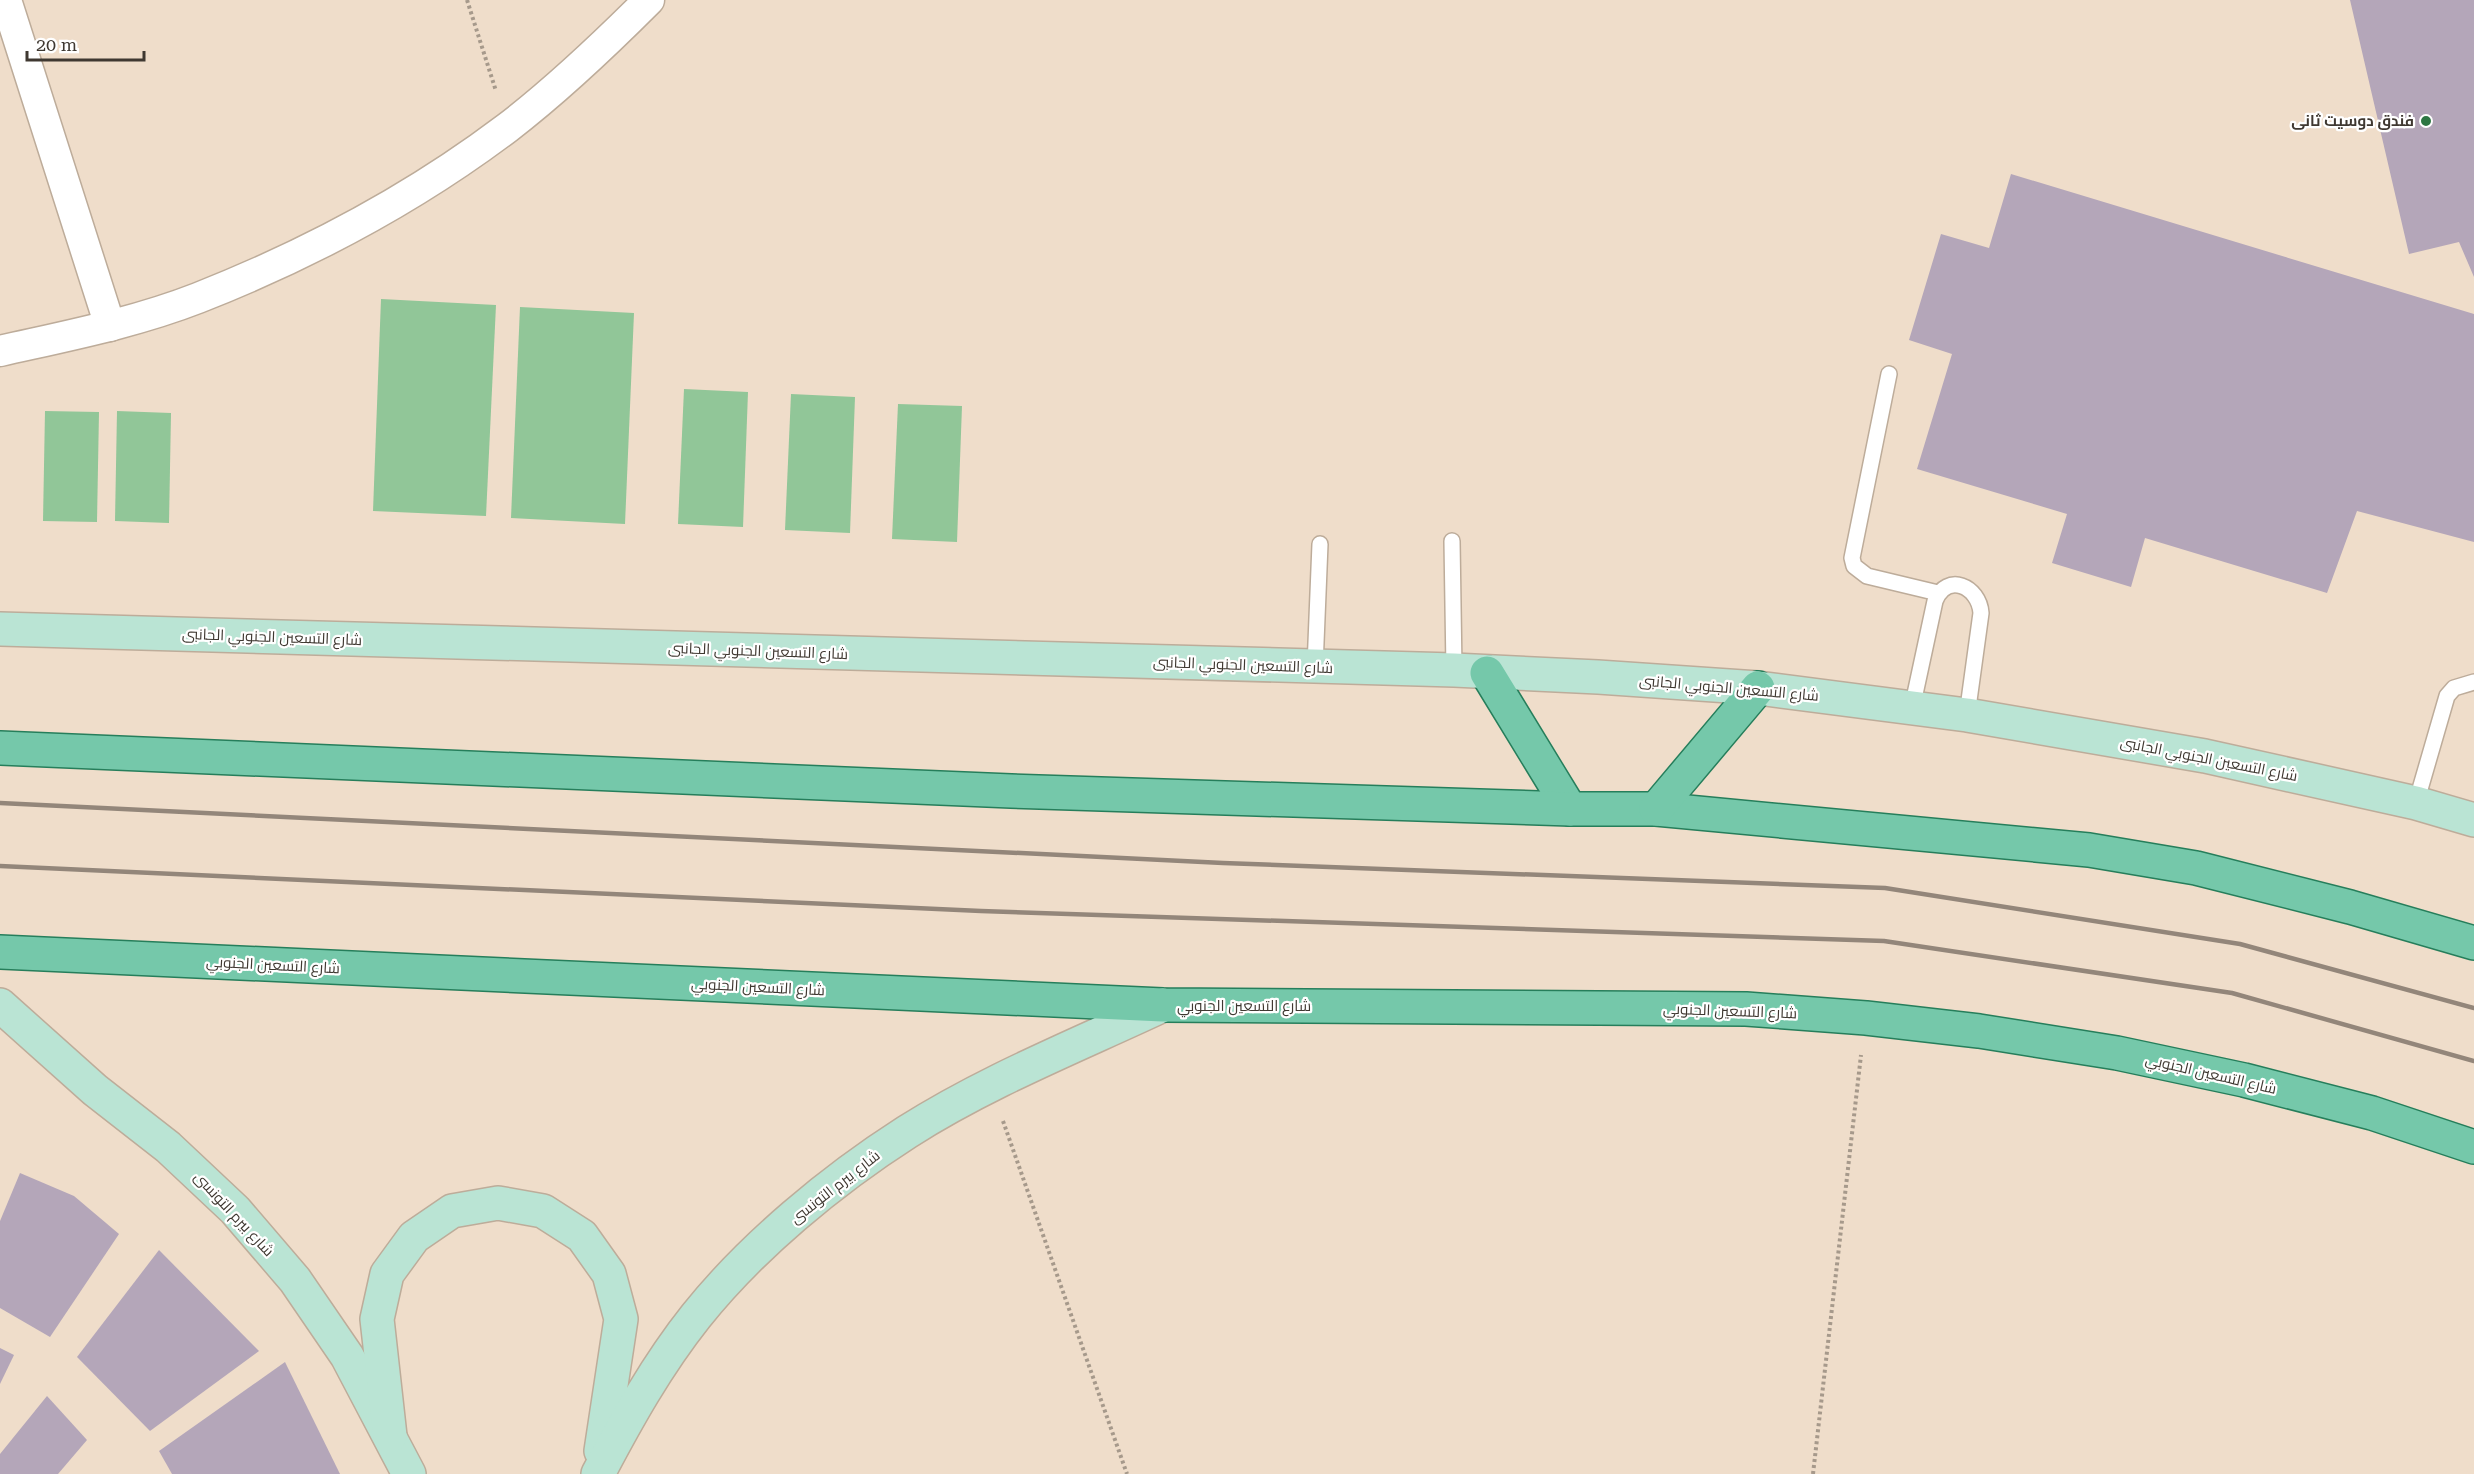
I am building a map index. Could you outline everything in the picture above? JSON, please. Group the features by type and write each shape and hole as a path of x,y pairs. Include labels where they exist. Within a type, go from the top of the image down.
{"main road":[{"path":"1487,673 1570,809"},
{"path":"1656,809 1758,688"},
{"path":"0,748 1011,791 1570,809 1656,809 2089,850 2196,868 2350,907 2474,943"},
{"name":"شارع التسعين الجنوبي","path":"0,952 1163,1005 1746,1009 1866,1018 1979,1031 2129,1055 2244,1080 2360,1110 2474,1147"}],"street":[{"path":"6,0 110,326"},
{"path":"0,351 110,326 196,298 306,251 410,195 507,128 590,59 650,0"},
{"name":"شارع التسعين الجنوبي الجانبى","path":"0,629 1454,670 1758,688 1967,715 2205,756 2416,803 2474,820"},
{"name":"شارع بيرم التونسى","path":"0,1005 95,1090 168,1147 235,1210 295,1280 347,1356 409,1474"},
{"name":"شارع بيرم التونسى","path":"598,1474 642,1392 697,1316 760,1247 831,1185 898,1138 990,1086 1163,1005"},
{"path":"390,1436 377,1319 387,1274 414,1237 453,1211 498,1203 543,1211 582,1236 609,1274 621,1319 598,1474"}],"lane":[{"path":"1889,374 1852,558 1854,566 1867,576 1938,593 1952,585 1963,586 1976,595 1980,602 1981,613 1967,715"},
{"path":"1452,541 1454,670"},
{"path":"1315,667 1320,544"},
{"path":"1912,708 1938,593"},
{"path":"2416,803 2447,696 2454,688 2474,682"}],"path":[{"path":"467,0 507,128"},
{"path":"1813,1474 1866,1018"},
{"path":"990,1086 1126,1474"}],"green space":[{"path":"381,299 496,305 486,516 373,511"},
{"path":"520,307 634,313 625,524 511,518"},
{"path":"684,389 748,392 743,527 678,524"},
{"path":"791,394 855,397 850,533 785,530"},
{"path":"898,404 962,406 957,542 892,539"},
{"path":"45,411 99,412 97,522 43,521"},
{"path":"117,411 171,413 169,523 115,521"}],"building":[{"name":"فندق دوسيت ثانى","path":"2350,0 2474,0 2474,277 2459,242 2409,254"},
{"path":"2011,174 2474,314 2474,542 2357,511 2327,593 2145,538 2131,587 2052,563 2067,514 1917,469 1952,354 1909,340 1941,234 1989,248"},
{"path":"20,1173 74,1196 119,1234 50,1337 0,1308 0,1221"},
{"path":"159,1250 259,1351 150,1431 77,1357"},
{"path":"0,1348 14,1355 0,1384"},
{"path":"285,1362 340,1474 172,1474 159,1451"},
{"path":"47,1396 87,1440 58,1474 0,1474 0,1454"}],"railway":[{"path":"0,803 1223,863 1885,888 2240,944 2474,1008"},
{"path":"0,866 981,911 1884,941 2232,993 2474,1061"}],"place":[{"name":"فندق دوسيت ثانى","path":"2426,121"}]}
